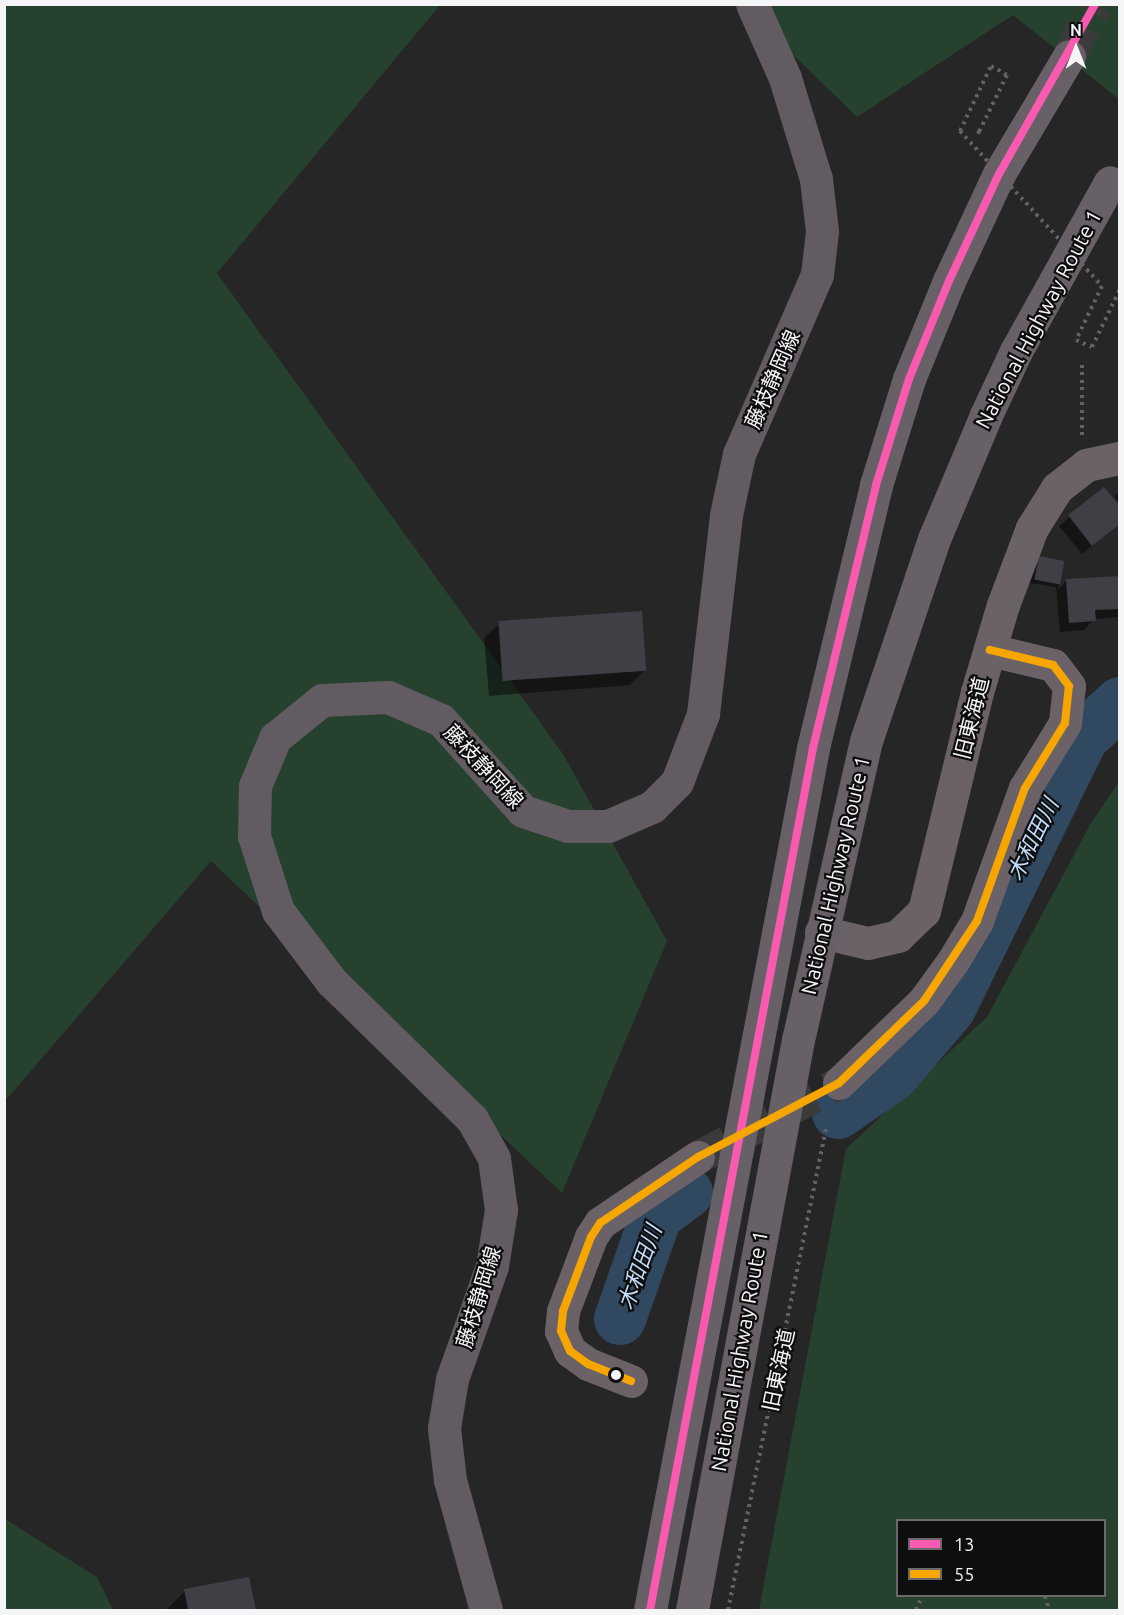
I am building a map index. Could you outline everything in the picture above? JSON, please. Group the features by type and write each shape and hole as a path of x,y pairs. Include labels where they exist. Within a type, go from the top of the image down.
{"highway":[{"name":"National Highway Route 1","path":"650,1611 813,748 876,485 909,379 949,281 999,174 1068,56"},
{"name":"National Highway Route 1","path":"692,1611 770,1183 836,935 866,741 934,539 1016,351 1110,182"}],"main road":[{"name":"藤枝静岡線","path":"486,1611 450,1480 444,1428 452,1378 492,1266 501,1210 494,1158 472,1119 331,981 278,911 254,836 255,786 275,738 322,700 388,697 441,720 523,811 568,826 608,826 652,807 677,782 703,714 726,515 739,454 817,275 822,231 816,179 785,78 752,4"}],"street":[{"name":"旧東海道","path":"836,935 868,943 898,936 924,911 990,650 1032,528 1057,488 1086,465 1119,458"},
{"path":"839,1083 924,1001 953,961 977,921 1025,788 1065,723 1068,686 1053,665 990,650"},
{"path":"631,1381 588,1364 570,1351 561,1330 562,1311 591,1237 600,1223 698,1157"}],"path":[{"path":"980,129 978,134 1007,75 992,66 960,131 1102,286 1077,340 1092,347 1119,289"},
{"path":"1082,365 1081,429 1086,465"},
{"name":"旧東海道","path":"728,1611 826,1129"},
{"path":"916,1611 922,1597"}],"green space":[{"path":"5,5 440,5 217,273 563,754 667,941 562,1193 211,861 5,1101"},
{"path":"742,5 1119,5 1119,99 1013,15 857,117"},
{"path":"1119,782 1119,1610 759,1610 846,1149 987,1017 1091,823"},
{"path":"5,1519 97,1577 113,1610 5,1610"}],"building":[{"path":"1104,487 1120,506 1120,524 1092,546 1068,515"},
{"path":"1039,556 1065,561 1060,585 1034,580"},
{"path":"1120,576 1120,609 1095,610 1096,621 1069,623 1066,579"},
{"path":"642,611 646,671 503,681 498,621"},
{"path":"249,1577 256,1610 188,1610 184,1589"}],"waterway":[{"name":"木和田川","path":"838,1113 892,1076 950,1008 1082,738 1120,703"},
{"name":"木和田川","path":"620,1319 656,1216 687,1193"}],"tunnel":[{"path":"1069,56 1095,4"},
{"path":"698,1157 839,1083"}],"transit line":[{"name":"13","path":"650,1610 813,748 876,485 909,379 949,281 999,174 1095,4"},
{"name":"55","path":"631,1381 588,1364 570,1351 561,1331 563,1311 591,1237 600,1223 698,1157 839,1083 924,1001 977,921 1025,788 1065,723 1069,686 1053,665 990,650"}]}
